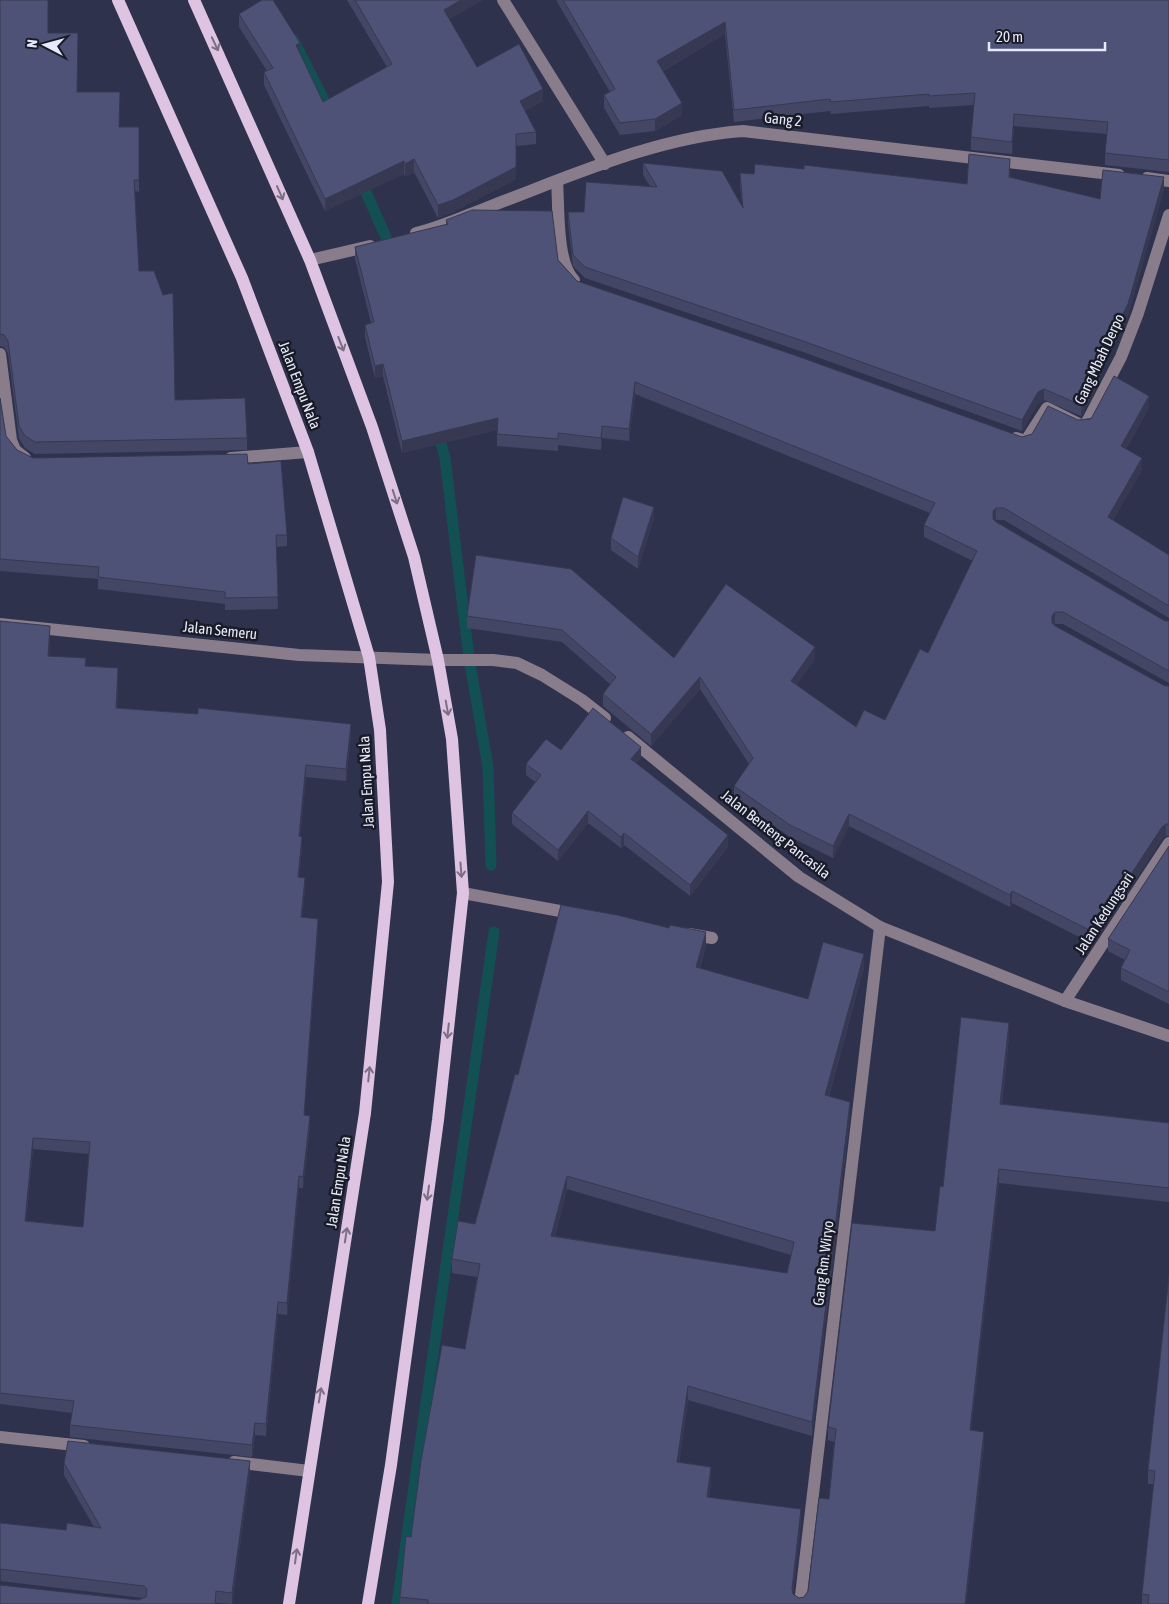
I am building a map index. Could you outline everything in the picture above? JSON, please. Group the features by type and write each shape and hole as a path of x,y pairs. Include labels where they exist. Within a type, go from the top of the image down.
{"main road":[{"name":"Jalan Empu Nala","path":"118,0 242,278 308,452 369,657 380,730 388,882 365,1113 308,1471 289,1604"},
{"path":"194,0 310,260 372,427 411,548 438,660 452,739 463,893 435,1140 391,1465 368,1604"}],"street":[{"path":"503,0 605,164"},
{"name":"Gang 2","path":"404,236 605,164 692,137 743,131 1169,181"},
{"path":"557,181 563,258 566,270 572,279 585,288"},
{"name":"Gang Mbah Derpo","path":"1004,434 1024,441 1047,408 1081,426 1086,424 1121,357 1138,313 1169,215"},
{"path":"310,260 380,243"},
{"path":"0,354 11,440 15,450 23,457 40,462"},
{"path":"221,459 259,458 308,452"},
{"name":"Jalan Semeru","path":"0,624 299,654 438,660"},
{"name":"Jalan Benteng Pancasila","path":"438,660 455,659 517,663 542,675 582,700 799,876 880,927 1065,1001 1169,1036"},
{"name":"Jalan Kedungsari","path":"1065,1001 1169,843"},
{"path":"463,893 585,915"},
{"name":"Gang Rm. Wiryo","path":"800,1604 880,927"},
{"path":"673,931 712,938"},
{"path":"0,1436 96,1447"},
{"path":"222,1461 308,1471"}],"building":[{"path":"0,0 48,0 48,33 78,33 77,92 120,92 119,127 139,127 139,180 134,180 139,271 154,271 163,295 173,293 175,400 245,398 247,438 35,442 25,436 19,426 8,341 4,335 0,334"},
{"path":"262,0 273,0 300,43 296,45 323,102 392,64 355,0 461,0 444,10 477,67 519,44 543,89 520,101 536,132 516,134 516,167 453,200 438,205 414,159 405,164 404,161 325,199 264,72 273,68 239,14"},
{"path":"563,0 1169,0 1169,160 1105,153 1108,122 1014,114 1012,142 971,137 975,93 929,96 929,94 831,102 830,99 734,110 725,22 657,61 682,103 655,119 620,123 604,95 615,89"},
{"path":"969,154 1010,159 1009,177 1100,199 1103,170 1164,177 1128,304 1096,365 1100,368 1081,405 1044,389 1038,392 1022,420 803,341 585,267 573,255 568,212 584,212 586,182 657,187 643,163 722,171 743,208 740,173 754,174 755,164 804,169 804,165 967,184"},
{"path":"472,210 552,211 558,260 577,281 797,356 1022,437 1032,434 1048,406 1078,420 1091,419 1114,376 1149,396 1121,446 1142,458 1108,517 1169,555 1169,606 1004,508 996,508 993,511 993,519 996,522 1165,621 1169,621 1169,671 1063,612 1055,612 1052,616 1052,623 1055,626 1165,686 1169,686 1169,824 1162,827 1093,932 1012,891 1010,895 849,814 833,846 790,825 734,786 753,758 700,677 651,734 603,694 616,677 562,630 467,616 476,555 571,569 674,658 726,584 815,647 791,681 856,727 864,710 885,720 920,649 928,653 977,551 924,525 935,503 635,382 629,429 602,426 601,438 558,433 558,439 497,434 498,418 402,441 383,364 375,366 365,325 374,322 355,247 448,224 446,220"},
{"path":"0,398 6,436 17,450 33,458 247,454 248,464 281,461 287,535 276,535 278,597 225,598 225,592 98,577 99,567 0,559"},
{"path":"623,497 654,507 638,557 611,538"},
{"path":"0,621 50,626 48,656 86,658 85,666 118,668 116,708 198,714 198,708 351,724 346,769 306,765 299,836 302,837 298,877 305,878 301,917 318,919 304,1115 310,1116 303,1177 299,1176 287,1303 278,1302 266,1424 255,1423 252,1445 70,1425 74,1401 0,1393","holes":["33,1138 90,1142 83,1227 25,1221"]},
{"path":"593,708 641,747 631,759 728,835 690,885 624,833 621,837 588,811 558,850 512,813 541,775 526,764 546,739 561,750"},
{"path":"1169,846 1169,992 1121,968 1130,950 1108,939"},
{"path":"561,905 617,915 669,928 670,925 706,932 696,967 808,999 823,942 864,954 825,1095 850,1102 812,1422 688,1386 677,1462 711,1467 707,1497 801,1509 792,1589 793,1594 799,1598 804,1597 808,1591 819,1498 829,1499 836,1429 828,1427 852,1223 935,1231 940,1186 943,1187 961,1017 1009,1023 1000,1104 1169,1123 1169,1188 999,1169 970,1430 984,1432 965,1604 428,1604 428,1600 400,1597 406,1536 411,1537 421,1461 442,1345 465,1349 480,1264 452,1259 458,1221 475,1224 515,1074 518,1075","holes":["567,1176 794,1242 787,1273 551,1236"]},
{"path":"1169,1276 1169,1604 1148,1604 1149,1595 1142,1594 1155,1471 1148,1470"},
{"path":"68,1441 250,1461 232,1593 216,1591 215,1604 0,1604 0,1585 138,1600 146,1597 147,1589 144,1586 0,1569 0,1523 66,1530 67,1523 101,1528 64,1463"}],"waterway":[{"path":"293,39 331,114"},
{"path":"360,179 393,253"},
{"path":"437,429 445,458 469,658 488,767 491,865"},
{"path":"397,1604 494,932"}]}
